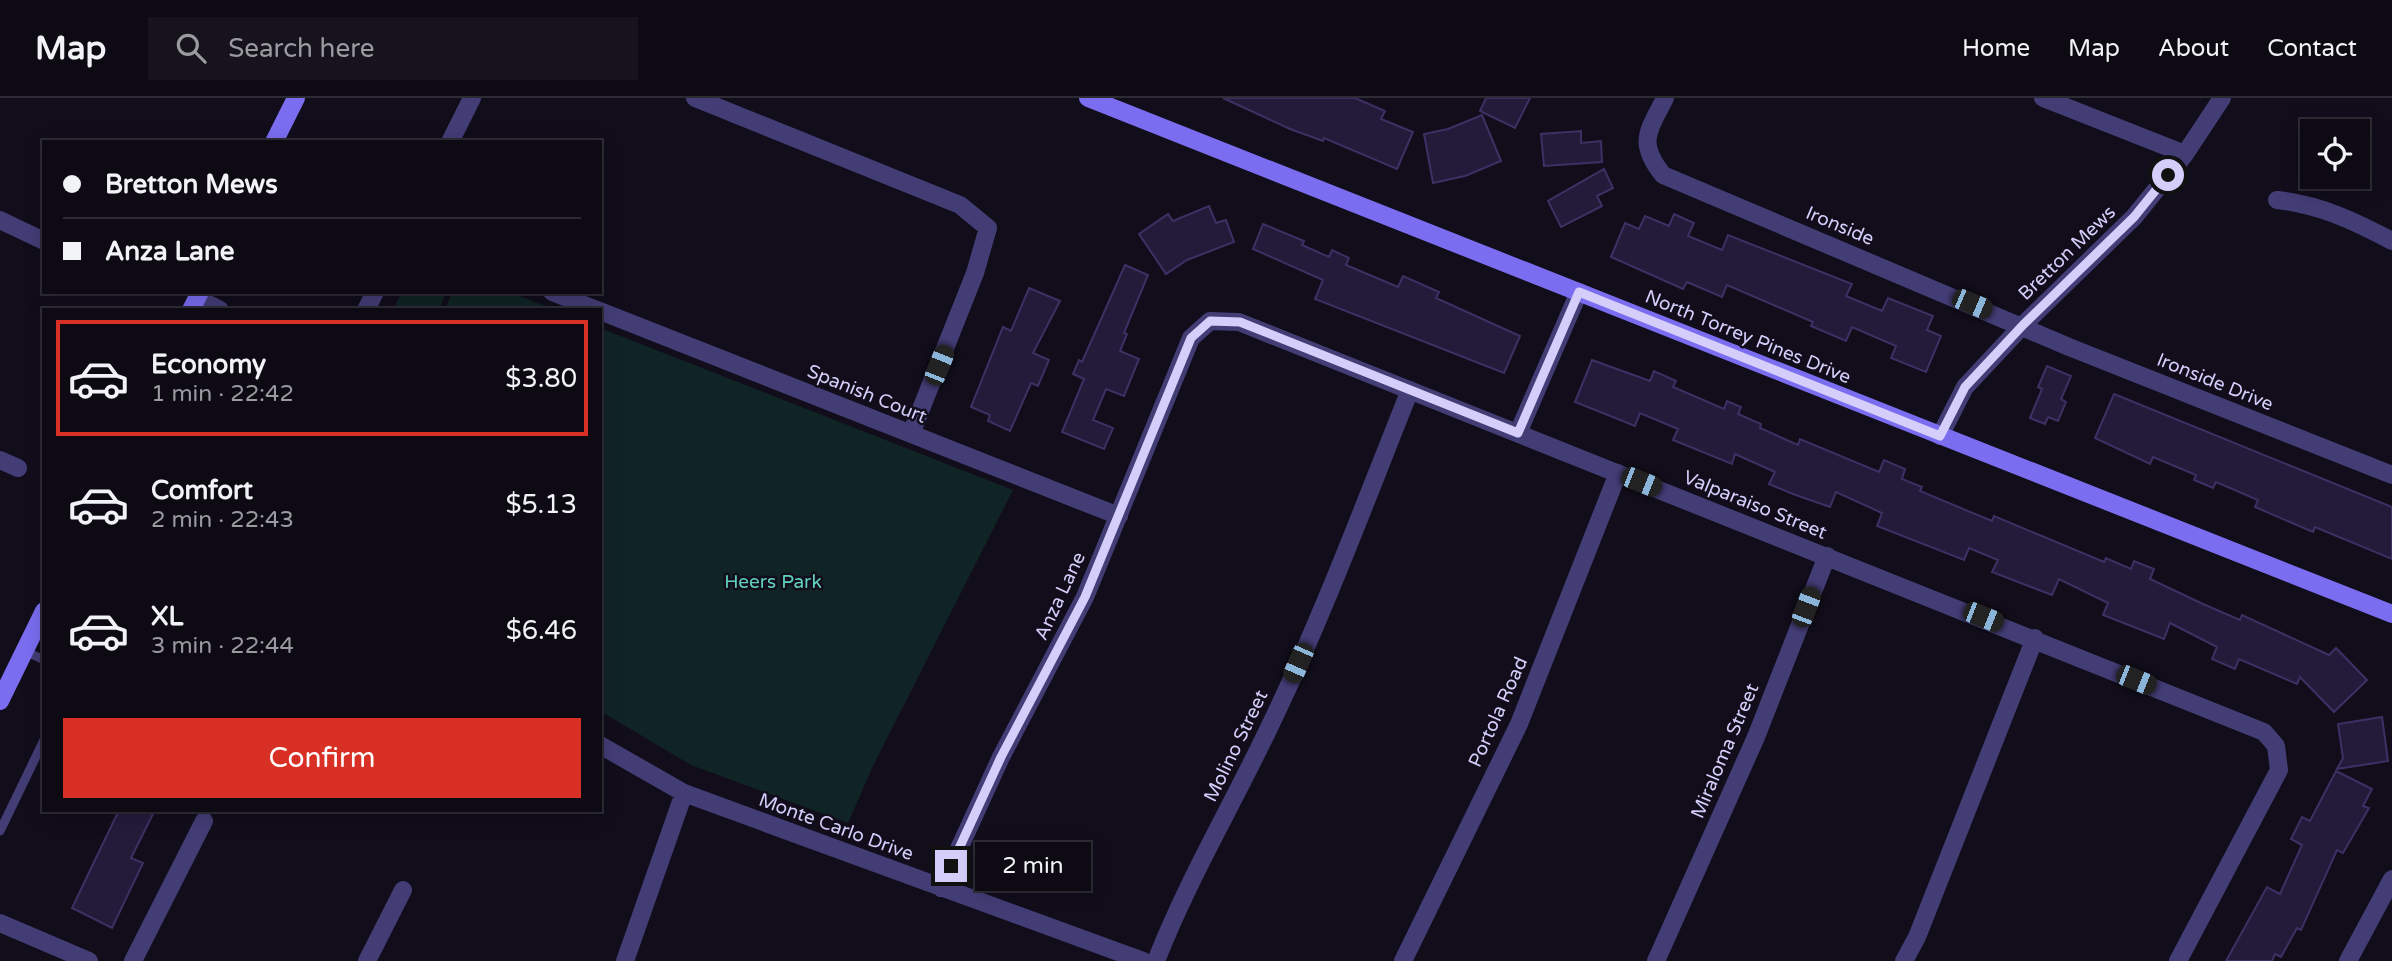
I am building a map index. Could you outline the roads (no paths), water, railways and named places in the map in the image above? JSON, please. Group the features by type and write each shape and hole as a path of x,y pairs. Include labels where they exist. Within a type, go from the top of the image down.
{"main road":[{"path":"275,140 296,98"},
{"name":"North Torrey Pines Drive","path":"1088,98 2392,614"},
{"path":"0,701 42,615"}],"street":[{"path":"451,140 472,98"},
{"path":"695,98 960,205 988,228 975,273 911,434"},
{"name":"Ironside","path":"1665,98 1647,134 1649,157 1663,175 2023,325"},
{"path":"2043,98 2185,154"},
{"name":"Bretton Mews","path":"1940,436 1965,387 2023,325 2134,217 2185,154 2222,98"},
{"path":"2277,200 2310,204 2347,217 2392,241"},
{"path":"0,220 42,240"},
{"path":"1518,433 1579,292"},
{"name":"Spanish Court","path":"557,294 593,308"},
{"path":"196,300 215,308"},
{"name":"Spanish Court","path":"602,312 1119,516"},
{"name":"Valparaiso Street","path":"1210,321 1240,322 2035,638 2264,732 2276,746 2279,770 2178,961"},
{"name":"Anza Lane","path":"941,888 1001,757 1085,597 1191,338 1210,321"},
{"name":"Ironside Drive","path":"2023,325 2069,347 2392,475"},
{"name":"Molino Street","path":"1156,961 1173,917 1267,732 1319,618 1410,390"},
{"path":"0,460 18,468"},
{"name":"Portola Road","path":"1403,961 1519,724 1618,473"},
{"name":"Miraloma Street","path":"1656,961 1756,737 1826,556"},
{"path":"1904,961 1917,937 2035,638"},
{"name":"Monte Carlo Drive","path":"602,747 684,793 1143,961"},
{"path":"625,961 684,793"},
{"path":"134,961 204,821"},
{"path":"2347,961 2392,879"},
{"path":"367,961 402,890"},
{"path":"0,923 89,961"}],"lane":[{"path":"24,650 42,659"},
{"path":"0,831 42,744"}],"park label":[{"name":"Heers Park","path":"773,582"}]}
